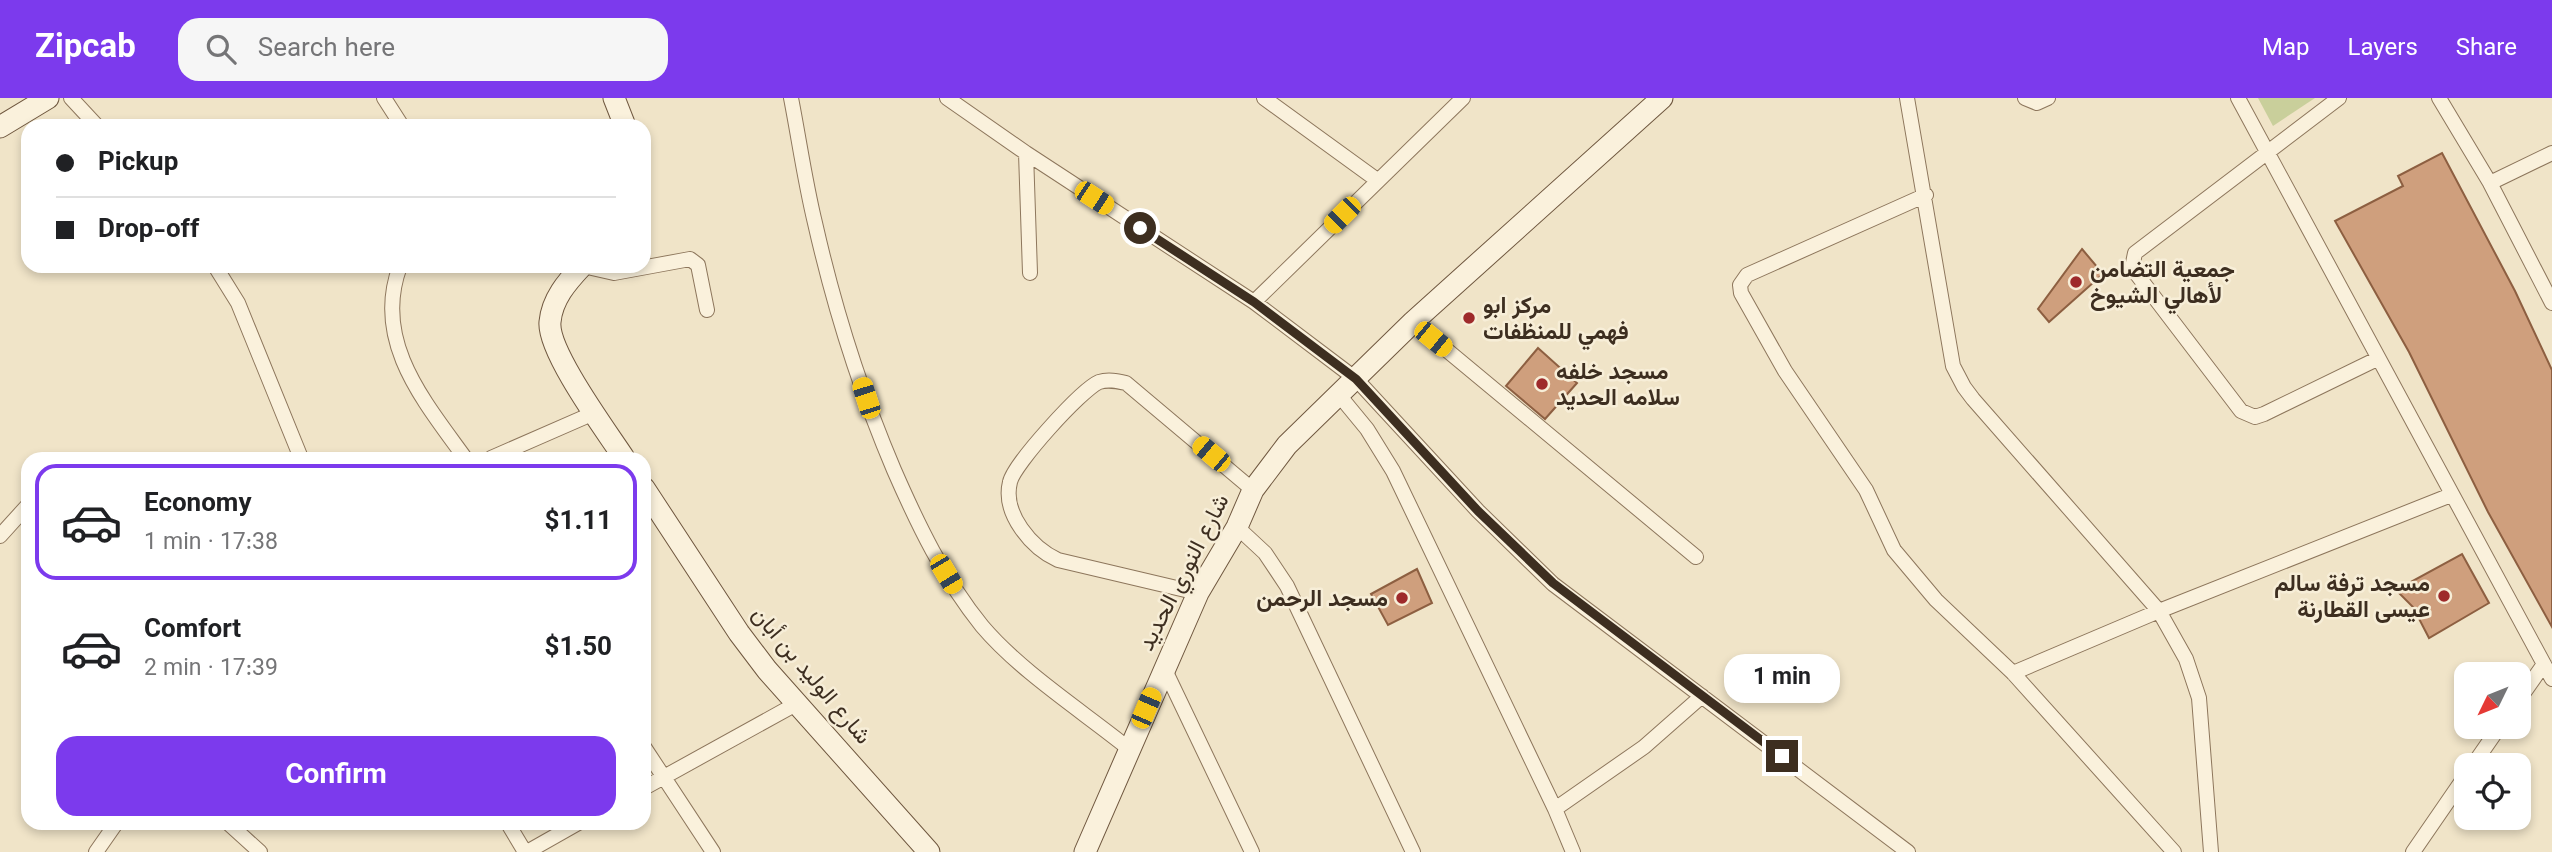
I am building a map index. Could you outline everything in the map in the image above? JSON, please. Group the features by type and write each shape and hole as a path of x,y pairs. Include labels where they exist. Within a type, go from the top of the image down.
{"street":[{"path":"0,127 48,98"},
{"path":"71,98 90,119"},
{"path":"384,98 398,119"},
{"path":"614,98 622,119"},
{"path":"791,98 814,220 833,297 875,424 927,542 956,590 984,627 1016,660 1128,748"},
{"path":"947,98 1254,302 1356,379 1478,511 1553,583 1908,852"},
{"path":"1264,98 1377,180"},
{"path":"1254,302 1463,98"},
{"name":"شارع النوري الحديد","path":"1085,852 1128,748 1198,593 1237,527 1253,490 1287,445 1413,322 1662,98"},
{"path":"1908,98 1953,366 1964,387 2159,611 2186,659 2199,698 2211,852"},
{"path":"2025,98 2037,103 2048,98"},
{"path":"2238,98 2552,679"},
{"path":"2339,98 2135,253 2132,268 2241,411 2249,416 2264,414 2377,359"},
{"path":"2439,98 2490,183 2552,303"},
{"path":"1026,153 1030,273"},
{"path":"2490,183 2552,153"},
{"path":"1926,195 1747,275 1740,285 1741,293 1784,371 1866,489 1894,551 1936,600 2013,673 2174,852"},
{"path":"651,266 690,259 698,265 707,310"},
{"path":"219,273 238,303 299,452"},
{"path":"398,273 391,297 396,343 419,390 461,452"},
{"path":"575,273 558,296 550,323 556,347 620,452"},
{"path":"1413,322 1696,557"},
{"path":"1198,593 1046,555 1031,541 1014,516 1009,496 1010,481 1016,469 1083,393 1102,381 1115,381 1126,383 1253,490"},
{"path":"1339,395 1367,429 1393,471 1555,808 1573,852"},
{"path":"505,452 594,413"},
{"path":"2013,673 2159,611 2451,495"},
{"name":"شارع الوليد بن أبان","path":"651,499 738,633 796,704 929,852"},
{"path":"0,536 21,513"},
{"path":"1237,527 1265,553 1287,586 1413,852"},
{"path":"2531,682 2544,664"},
{"path":"1164,668 1252,852"},
{"path":"1555,808 1644,747 1702,696"},
{"path":"651,784 796,704"},
{"path":"651,758 713,852"},
{"path":"2413,852 2454,792"},
{"path":"96,852 111,830"},
{"path":"236,830 260,852"},
{"path":"512,830 526,852 566,830"}],"green space":[{"path":"2258,98 2315,98 2273,126"}],"building":[{"path":"2442,153 2515,291 2552,370 2552,627 2488,512 2409,352 2335,221 2403,186 2398,176"},
{"name":"جمعية التضامن لأهالي الشيوخ","path":"2082,249 2103,274 2049,322 2038,309"},
{"name":"مسجد خلفه سلامه الحديد","path":"1538,348 1577,383 1545,419 1506,386"},
{"name":"مسجد ترفة سالم عيسى القطارنة","path":"2462,554 2489,603 2429,638 2413,607 2396,590"},
{"name":"مسجد الرحمن","path":"1417,569 1432,603 1388,625 1371,594"}],"place":[{"name":"جمعية التضامن لأهالي الشيوخ","path":"2076,282"},
{"name":"مركز ابو فهمي للمنظفات","path":"1469,318"},
{"name":"مسجد خلفه سلامه الحديد","path":"1542,384"},
{"name":"مسجد ترفة سالم عيسى القطارنة","path":"2444,596"},
{"name":"مسجد الرحمن","path":"1402,598"}],"route":[{"path":"1140,228 1254,302 1356,379 1478,511 1553,583 1782,756"}]}
